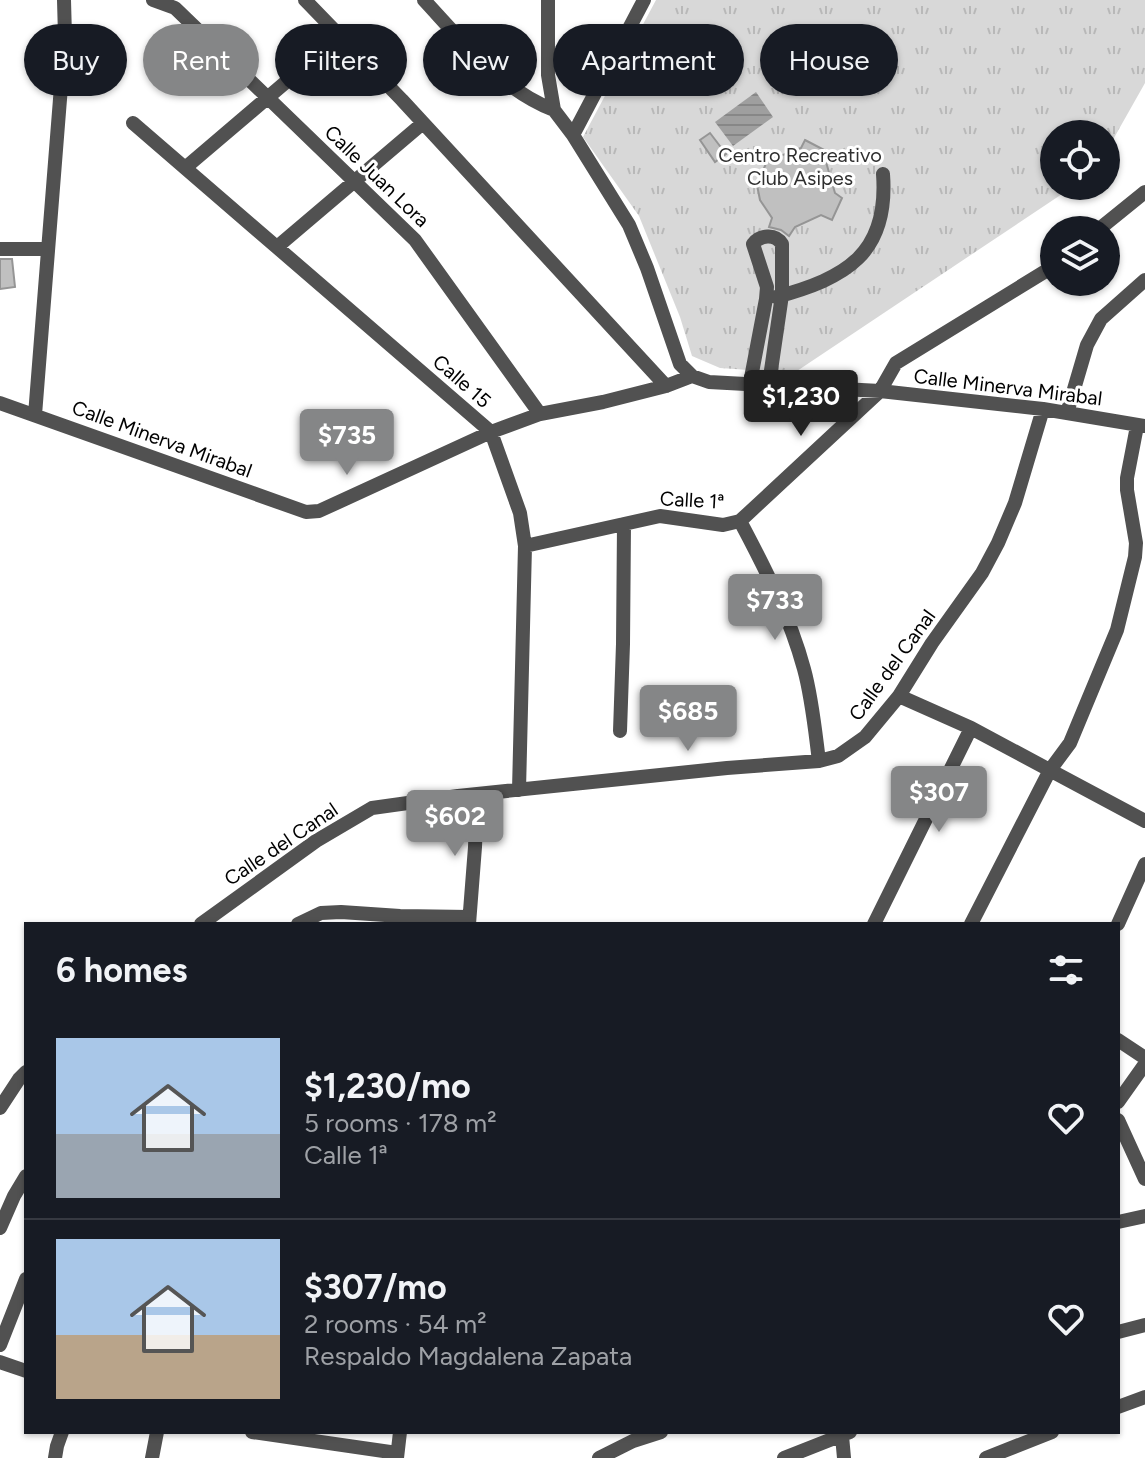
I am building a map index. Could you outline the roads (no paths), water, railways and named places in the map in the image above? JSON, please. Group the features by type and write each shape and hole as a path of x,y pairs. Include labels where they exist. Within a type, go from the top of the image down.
{"street":[{"path":"35,415 65,36 64,0"},
{"name":"Calle Juan Lora","path":"153,0 175,8 415,240 540,414"},
{"path":"305,0 328,24"},
{"path":"424,0 472,52 518,92 554,110"},
{"path":"548,0 548,75 554,110 629,225 680,364 692,376"},
{"path":"573,135 644,0"},
{"path":"185,168 275,90"},
{"path":"397,96 666,386"},
{"name":"Calle 15","path":"133,123 491,432 520,513 525,546 519,790"},
{"path":"277,247 423,123"},
{"path":"766,299 818,285 847,269 867,250 880,222 885,197 883,174"},
{"path":"1115,216 1145,192"},
{"path":"750,383 767,287 753,244 767,237 776,237 782,244 782,295 769,384"},
{"path":"0,249 48,249"},
{"name":"Calle 1ª","path":"525,546 660,516 723,525 740,521 880,391 896,363 1040,275"},
{"path":"1067,413 1087,345 1101,319 1145,280"},
{"name":"Calle Minerva Mirabal","path":"0,403 306,512 319,511 491,432 540,414 603,402 692,376 709,382 880,391 1043,409 1141,426"},
{"name":"Calle del Canal","path":"204,922 316,841 372,808 477,794 819,761 838,756 865,737 899,696 982,573 1015,503 1043,409"},
{"path":"972,922 1050,770 1070,743 1117,630 1135,557 1136,543 1127,478 1141,426"},
{"path":"740,521 786,614 804,670 819,761"},
{"path":"620,731 624,524"},
{"path":"899,696 971,728 1145,821"},
{"path":"875,922 971,728"},
{"path":"303,922 321,913 341,912 469,920 477,794"},
{"path":"1119,922 1145,864"},
{"path":"1120,1041 1145,1058"},
{"path":"1120,1099 1145,1064"},
{"path":"0,1108 24,1074"},
{"path":"1120,1124 1145,1179"},
{"path":"0,1228 20,1199"},
{"path":"1120,1222 1145,1216"},
{"path":"0,1345 24,1284"},
{"path":"1120,1331 1145,1325"},
{"path":"0,1362 24,1370"},
{"path":"1120,1406 1145,1397"},
{"path":"55,1458 61,1434"},
{"path":"152,1458 157,1434"},
{"path":"265,1434 397,1455 400,1434"},
{"path":"599,1458 655,1434"},
{"path":"784,1458 846,1434 844,1458"},
{"path":"986,1458 1047,1434"}],"park label":[{"name":"Centro Recreativo Club Asipes","path":"800,166"}]}
